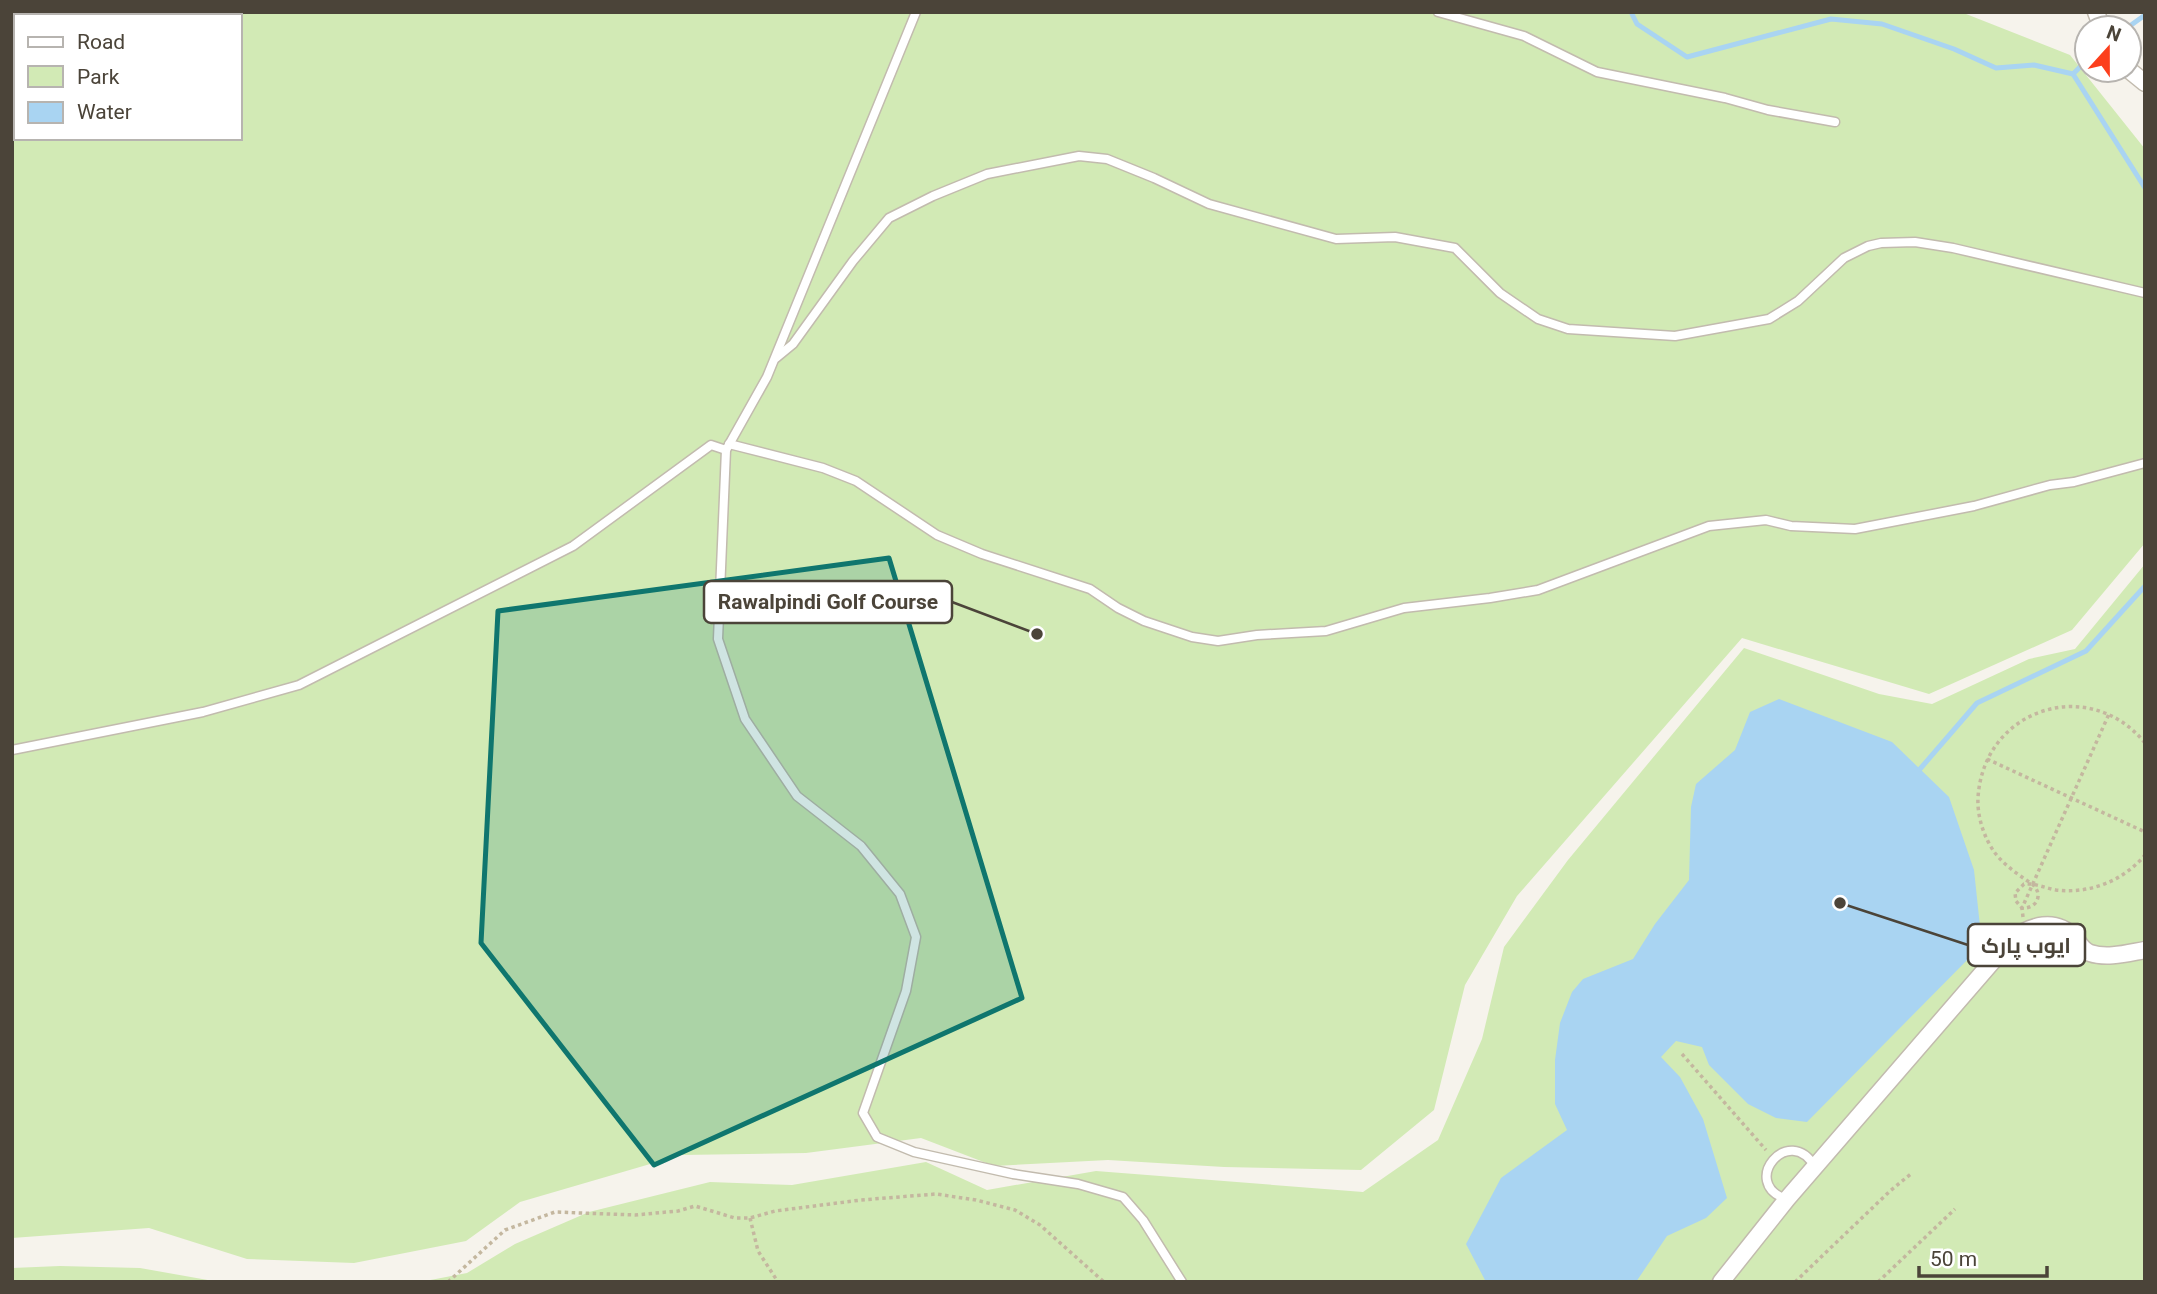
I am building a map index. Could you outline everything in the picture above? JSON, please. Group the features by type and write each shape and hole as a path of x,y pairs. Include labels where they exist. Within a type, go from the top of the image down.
{"street":[{"path":"1721,1282 1787,1199 2011,940 2024,930 2050,925 2074,937 2088,952 2097,955 2145,950"}],"lane":[{"path":"916,12 767,377 728,447 718,639 745,719 797,796 861,846 900,894 916,937 906,991 863,1113 877,1137 914,1152 1013,1174 1078,1184 1123,1197 1143,1220 1182,1282"},
{"path":"1438,12 1524,36 1597,72 1835,122"},
{"path":"774,360 793,344 853,261 889,218 933,195 987,174 1079,156 1107,159 1209,204 1336,239 1395,237 1455,248 1500,293 1538,319 1568,329 1675,336 1769,319 1798,301 1844,258 1868,246 1881,243 1915,242 1953,248 2145,293"},
{"path":"12,750 204,712 299,685 573,546 710,444 823,468 856,481 937,535 982,554 1090,589 1144,621 1192,637 1218,641 1256,635 1326,631 1404,608 1538,590 1709,526 1766,520 1791,526 1855,530 1974,506 2145,463"},
{"path":"1787,1199 1772,1191 1768,1183 1769,1166 1773,1158 1780,1153 1796,1151 1810,1160 1815,1167"}],"path":[{"path":"2145,743 2134,729 2109,714 2086,707 2062,706 2038,712 2017,723 1999,739 1987,759 1979,782 1978,807 1983,831 1995,852 2011,870 2032,884 2038,893 2038,900 2029,908 2022,908 2016,901 2015,893 2024,884 2032,884 2056,890 2080,891 2104,885 2125,874 2145,855"},
{"path":"2024,930 2022,908 2109,714"},
{"path":"1987,759 2145,832"},
{"path":"1682,1054 1773,1158"},
{"path":"1795,1282 1912,1173"},
{"path":"448,1282 505,1230 555,1212 635,1215 678,1211 695,1206 735,1218 750,1218 775,1211 936,1194 1015,1210 1040,1225 1104,1282"},
{"path":"1878,1282 1955,1209"},
{"path":"750,1218 758,1251 778,1282"}],"highlighted area":[{"path":"889,558 1022,998 654,1165 481,943 498,611"}],"green space":[{"path":"12,12 1961,12 2070,55 2073,59 2073,84 2093,84 2145,149 2145,543 2072,630 1929,694 1742,638 1517,896 1465,985 1434,1110 1361,1170 1224,1167 1108,1160 994,1166 921,1138 806,1153 681,1155 520,1202 466,1241 354,1263 247,1259 149,1228 12,1238"},
{"path":"2145,564 2145,1282 420,1282 467,1273 515,1244 589,1212 710,1182 792,1185 926,1162 987,1190 1096,1171 1363,1192 1438,1140 1482,1039 1504,947 1568,860 1744,648 1879,694 1932,704 2029,659 2075,649"},
{"path":"12,1268 140,1268 219,1282 12,1282"}],"water":[{"path":"1779,699 1892,742 1949,797 1974,870 1982,945 1807,1122 1776,1118 1748,1104 1709,1065 1702,1047 1676,1041 1661,1057 1680,1077 1703,1119 1727,1198 1706,1218 1667,1236 1636,1282 1486,1282 1466,1244 1501,1178 1567,1130 1555,1104 1555,1060 1560,1023 1572,992 1583,979 1633,959 1655,924 1689,880 1691,807 1696,784 1735,750 1750,712"}],"waterway":[{"path":"1631,12 1637,24 1687,57 1831,19 1882,24 1954,49 1996,68 2034,65 2073,74"},
{"path":"2079,84 2145,188"},
{"path":"1920,769 1977,703 2086,651 2145,586"}],"place":[{"name":"Rawalpindi Golf Course","path":"1037,634"},
{"name":"ایوب پارک","path":"1840,903"}]}
